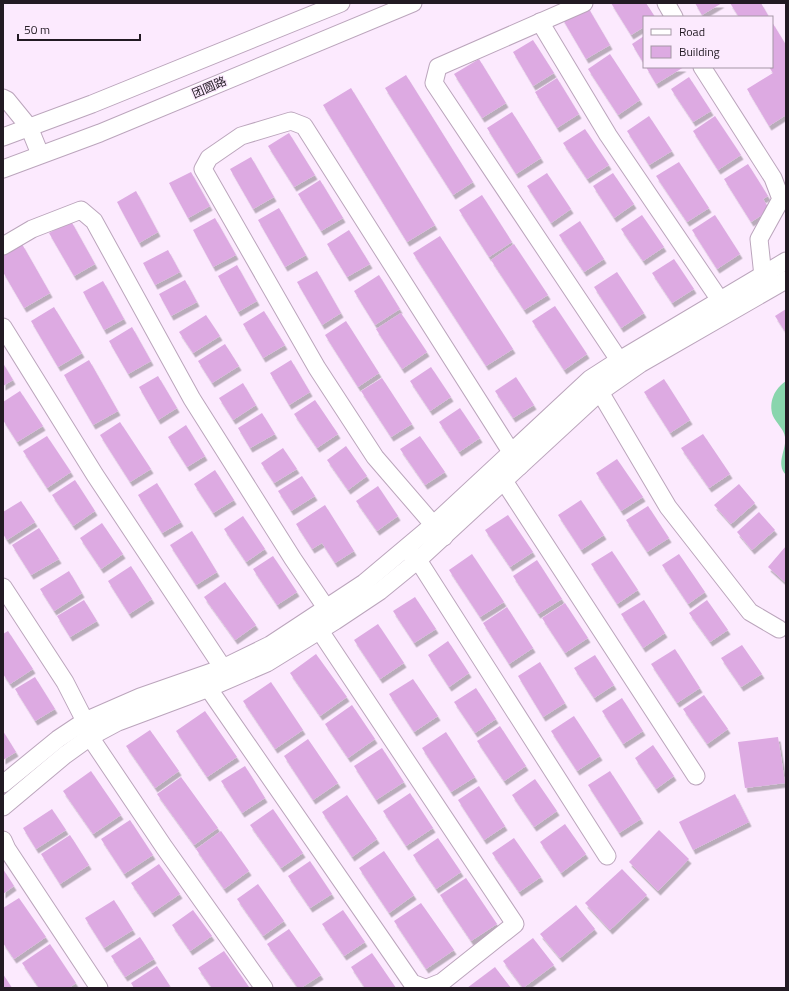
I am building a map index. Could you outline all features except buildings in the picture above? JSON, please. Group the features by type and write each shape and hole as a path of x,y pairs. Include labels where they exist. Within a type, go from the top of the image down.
{"street":[{"path":"3,137 92,104 341,3"},
{"name":"团圆路","path":"3,169 100,133 413,3"},
{"path":"584,3 438,67 434,82 623,367"},
{"path":"666,3 673,16"},
{"path":"540,22 608,135 724,307"},
{"path":"703,68 773,178 781,199 759,238 767,282"},
{"path":"3,98 7,100 29,127 40,154"},
{"path":"438,531 375,457 317,368 203,169 210,158 241,136 291,121 304,126 516,460"},
{"path":"3,246 32,229 81,210 94,221 192,399 293,559 331,615"},
{"path":"3,784 58,739 87,729 140,697 204,682 227,673 268,664 316,625 331,615 380,591 418,560 438,531 595,386 623,367 767,282 786,261"},
{"path":"767,282 786,280"},
{"path":"3,327 96,475 227,673"},
{"path":"595,386 668,508 750,612 779,629"},
{"path":"499,475 696,776"},
{"path":"331,615 364,583 405,548 438,531"},
{"path":"405,548 418,560 607,856"},
{"path":"3,587 65,682 87,729 164,847 264,988"},
{"path":"204,682 412,983 426,988 442,982 515,924 316,625"},
{"path":"3,807 65,754 87,729"},
{"path":"3,840 7,849 99,988"}],"shaded area":[{"path":"786,381 786,475 781,466 785,437 783,431 773,416 771,406 776,391"}]}
